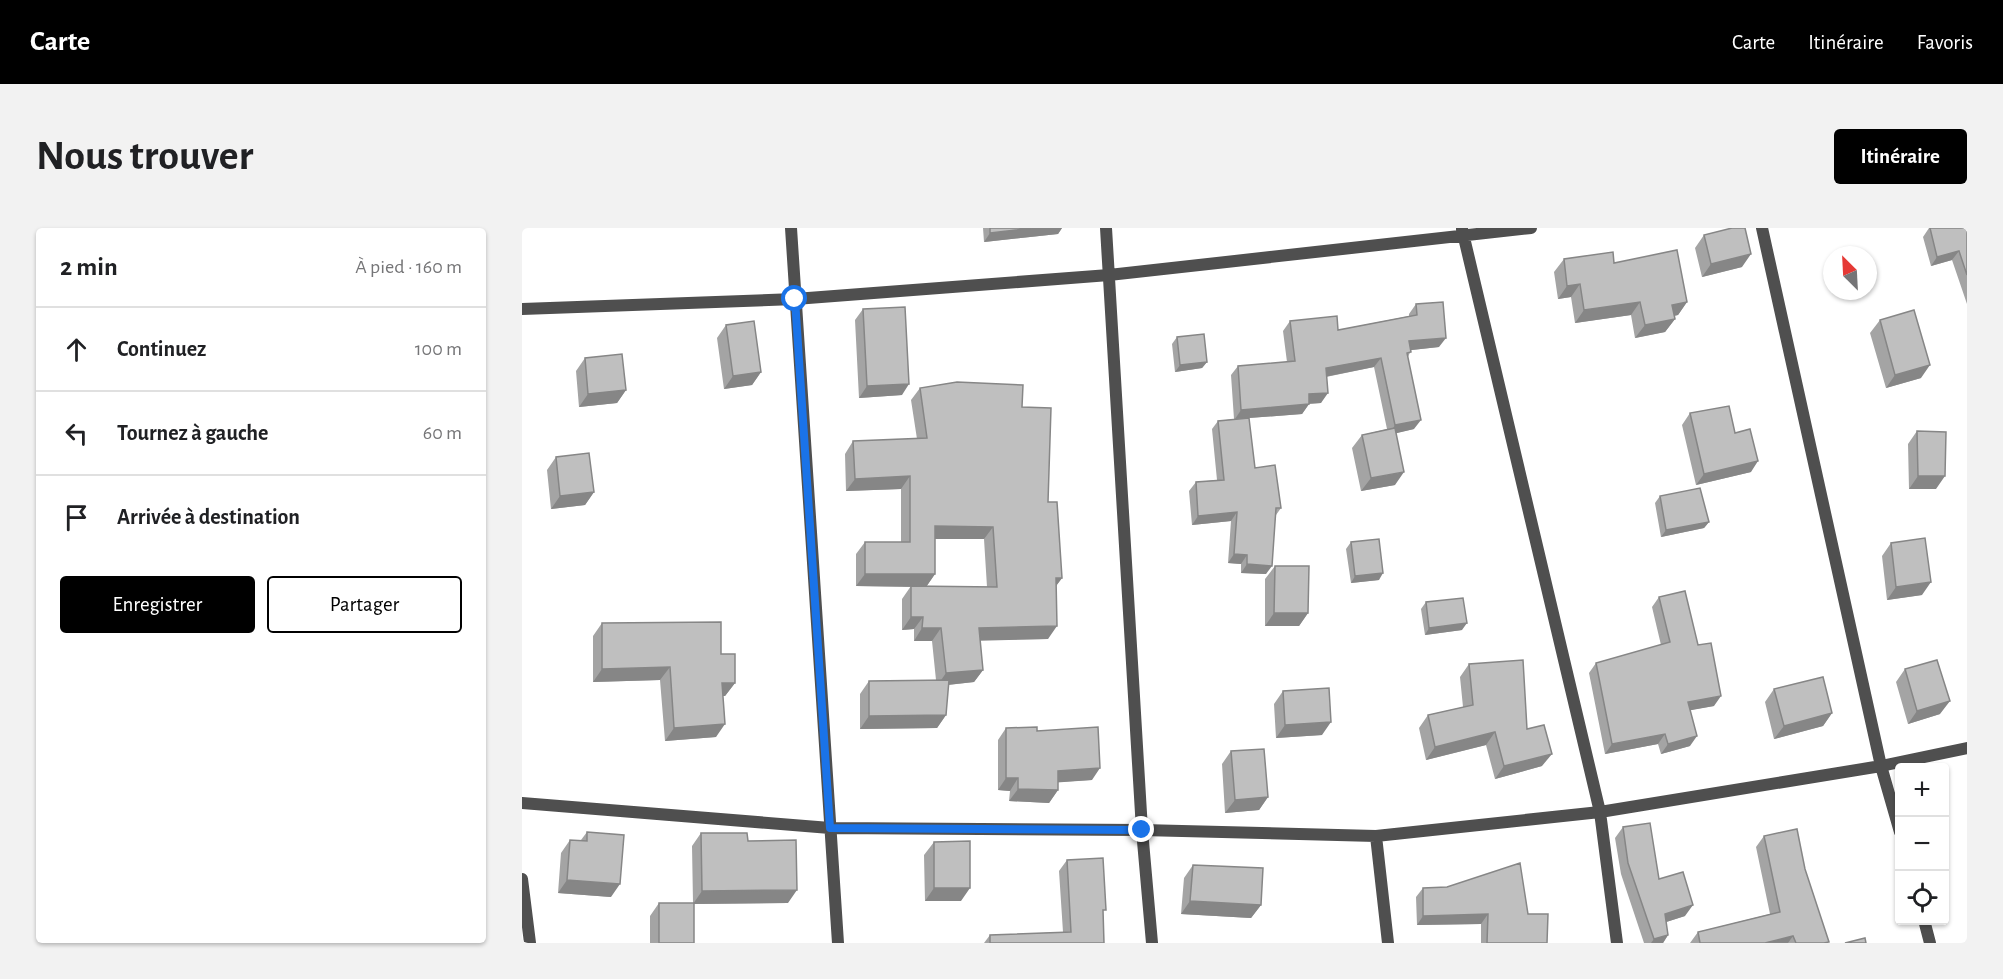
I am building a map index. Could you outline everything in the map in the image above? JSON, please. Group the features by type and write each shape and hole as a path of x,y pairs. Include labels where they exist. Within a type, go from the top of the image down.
{"street":[{"path":"791,228 838,943"},
{"path":"1106,228 1142,830 1152,943"},
{"path":"522,309 795,299 1108,275 1462,232 1532,228"},
{"path":"1762,228 1881,766 1895,817"},
{"path":"1462,232 1600,812 1617,943"},
{"path":"522,803 830,828 1142,830 1376,836 1600,812 1881,766 1967,748"},
{"path":"1376,836 1388,943"},
{"path":"522,879 530,943"},
{"path":"1925,925 1930,943"}],"building":[{"path":"990,228 1033,228 990,233"},
{"path":"1732,228 1745,228 1751,254 1711,264 1704,235"},
{"path":"1930,228 1967,228 1967,275 1959,251 1937,257"},
{"path":"1677,250 1687,302 1672,305 1675,319 1645,325 1640,302 1584,310 1580,284 1567,286 1564,259 1613,252 1614,263"},
{"path":"1443,302 1446,338 1409,341 1411,352 1407,353 1421,420 1395,425 1381,358 1326,368 1328,393 1309,394 1309,404 1241,410 1238,366 1295,361 1290,321 1337,316 1338,330 1417,315 1416,304"},
{"path":"905,307 909,384 867,386 863,309"},
{"path":"1914,310 1930,365 1895,375 1880,320"},
{"path":"754,321 761,372 733,376 726,325"},
{"path":"1204,334 1207,362 1180,365 1177,337"},
{"path":"622,354 626,390 588,394 585,358"},
{"path":"957,382 1023,385 1022,407 1051,408 1048,502 1057,502 1062,578 1056,578 1057,626 979,628 983,670 946,673 941,628 922,628 923,617 911,617 911,586 997,587 993,527 935,526 935,574 865,574 865,542 910,542 910,476 855,479 853,441 927,438 920,388"},
{"path":"1729,406 1735,433 1750,429 1758,461 1704,474 1690,413"},
{"path":"1249,418 1255,468 1275,465 1281,508 1276,508 1272,566 1247,564 1247,555 1234,554 1237,512 1198,516 1196,482 1224,480 1218,421"},
{"path":"1395,428 1404,472 1371,478 1362,435"},
{"path":"1917,431 1946,432 1945,476 1918,476"},
{"path":"589,453 594,492 560,496 556,457"},
{"path":"1700,488 1709,522 1666,530 1660,496"},
{"path":"1925,538 1931,582 1896,587 1891,543"},
{"path":"1379,539 1383,573 1355,576 1351,542"},
{"path":"1275,566 1309,566 1308,613 1274,613"},
{"path":"1685,591 1698,645 1711,643 1721,696 1688,702 1697,736 1668,744 1665,734 1612,744 1596,663 1670,642 1659,597"},
{"path":"1463,598 1467,623 1429,628 1426,602"},
{"path":"721,622 721,654 735,654 735,683 722,683 725,724 674,728 670,667 602,669 602,623"},
{"path":"1523,660 1527,729 1544,725 1552,754 1504,766 1495,732 1435,747 1428,715 1473,705 1469,664"},
{"path":"1937,660 1950,701 1917,711 1905,669"},
{"path":"1823,677 1832,713 1784,726 1774,689"},
{"path":"949,680 946,715 869,716 869,681"},
{"path":"1329,688 1331,722 1285,725 1283,691"},
{"path":"1037,727 1037,731 1098,727 1100,768 1058,771 1058,790 1018,789 1018,778 1006,778 1006,728"},
{"path":"1264,749 1268,797 1235,800 1231,751"},
{"path":"1650,823 1659,879 1683,872 1693,905 1665,914 1668,935 1654,939 1628,863 1623,827"},
{"path":"1797,829 1805,869 1829,942 1796,943 1793,936 1765,943 1700,943 1698,932 1780,912 1764,836"},
{"path":"587,832 624,835 620,884 567,880 570,840 587,841"},
{"path":"701,833 747,833 748,841 796,840 797,890 702,891"},
{"path":"970,841 970,888 934,888 934,842"},
{"path":"1103,858 1106,910 1103,910 1104,943 990,943 990,935 1071,932 1067,860"},
{"path":"1520,863 1528,914 1548,914 1547,943 1487,943 1488,914 1423,916 1423,888 1447,887"},
{"path":"1193,865 1263,868 1261,905 1190,901"},
{"path":"659,903 694,903 694,943 659,943"},
{"path":"1865,938 1866,943 1845,943"}],"route":[{"path":"795,299 830,828 1142,830"}]}
